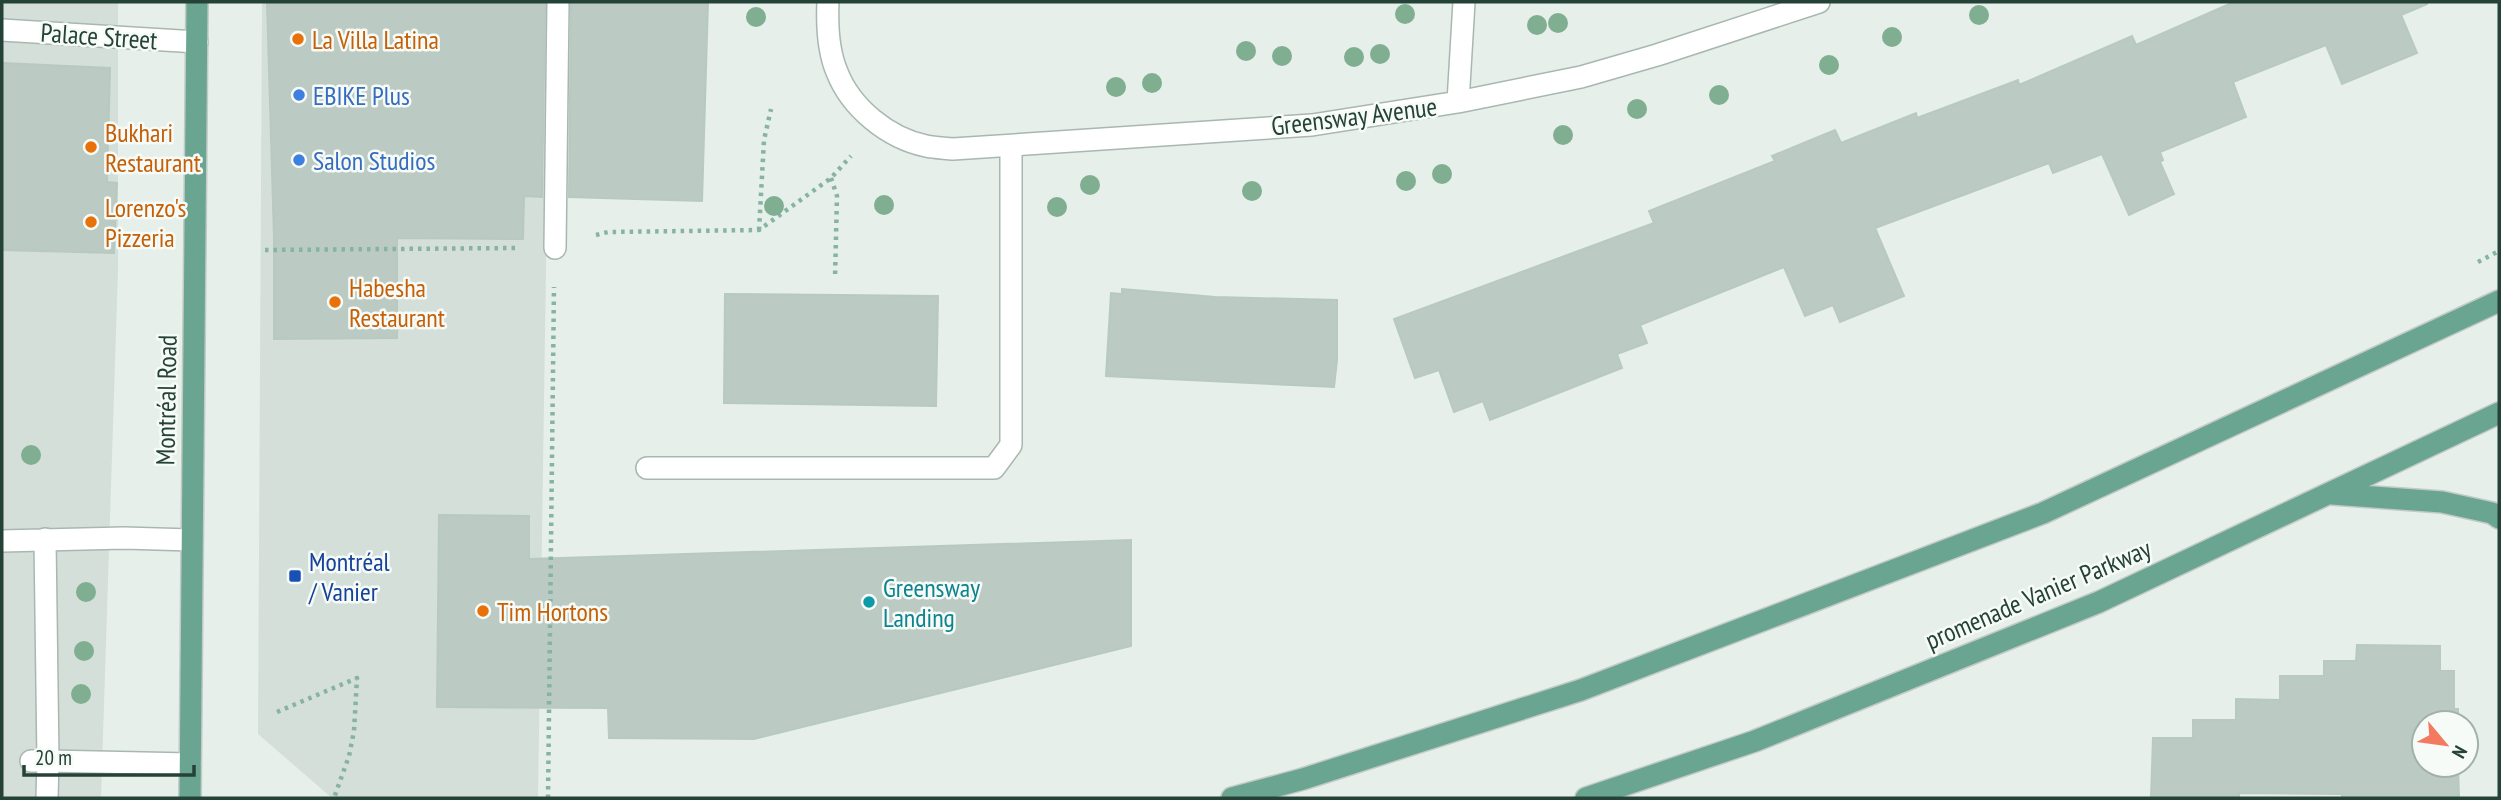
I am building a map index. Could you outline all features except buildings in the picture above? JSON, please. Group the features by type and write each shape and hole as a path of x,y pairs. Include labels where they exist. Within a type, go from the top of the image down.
{"main road":[{"name":"Montréal Road","path":"190,798 197,2"},
{"path":"1231,798 1303,779 1581,690 2043,513 2499,301"},
{"name":"promenade Vanier Parkway","path":"1586,798 1755,741 2099,602 2499,413"},
{"path":"2330,494 2442,502 2493,513 2499,518"}],"street":[{"path":"555,248 558,2"},
{"name":"Greensway Avenue","path":"828,2 830,43 836,71 848,93 880,125 906,140 926,147 953,149 1312,125 1458,102 1581,77 1819,2"},
{"path":"1458,102 1464,2"},
{"name":"Palace Street","path":"2,30 197,42"},
{"path":"647,468 994,468 1011,445 1011,146"},
{"path":"2,541 124,538 191,540"},
{"path":"45,539 39,761 47,798"},
{"path":"39,761 190,764"}],"path":[{"path":"759,230 764,140 771,109"},
{"path":"265,250 555,248 608,232 759,230 831,178 880,125"},
{"path":"831,178 837,196 835,278"},
{"path":"548,798 555,248"},
{"path":"277,712 357,678 354,731 349,757 334,798"}],"shaded area":[{"path":"2,2 118,2 118,269 101,798 2,798"},
{"path":"262,2 550,2 538,798 332,798 258,734"}],"place":[{"name":"La Villa Latina","path":"298,39"},
{"name":"EBIKE Plus","path":"299,95"},
{"name":"Bukhari Restaurant","path":"91,147"},
{"name":"Salon Studios","path":"299,160"},
{"name":"Lorenzo's Pizzeria","path":"91,222"},
{"name":"Habesha Restaurant","path":"335,302"},
{"name":"Montréal / Vanier","path":"295,576"},
{"name":"Greensway Landing","path":"869,602"},
{"name":"Tim Hortons","path":"483,611"}]}
